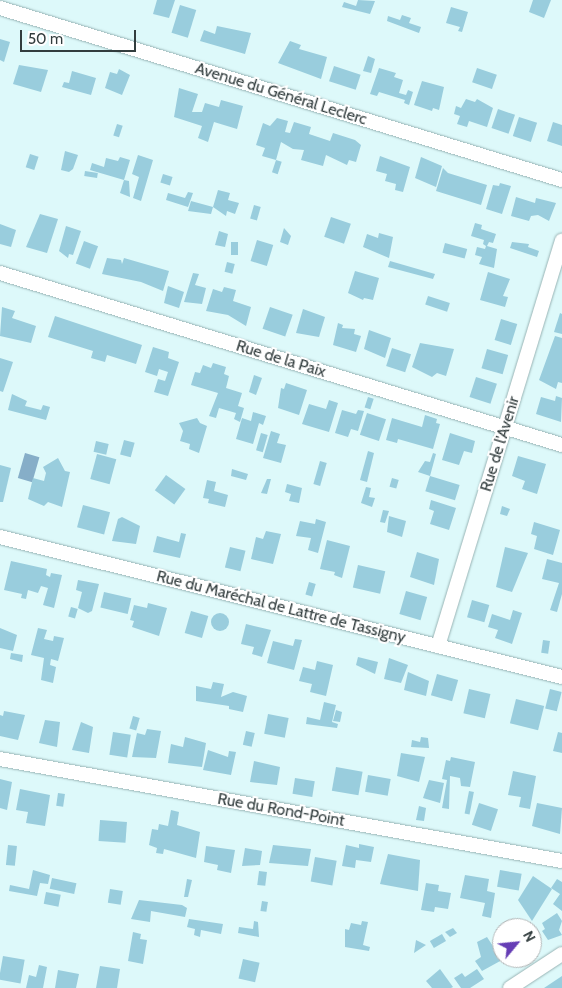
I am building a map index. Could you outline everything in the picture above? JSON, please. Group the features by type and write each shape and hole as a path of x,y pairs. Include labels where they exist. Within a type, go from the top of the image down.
{"street":[{"name":"Avenue du Général Leclerc","path":"0,8 562,180"},
{"name":"Rue de l'Avenir","path":"438,646 562,241"},
{"name":"Rue de la Paix","path":"0,273 562,445"},
{"name":"Rue du Maréchal de Lattre de Tassigny","path":"0,537 562,677"},
{"name":"Rue du Rond-Point","path":"0,759 562,861"},
{"path":"510,988 562,954"}],"water":[{"path":"25,453 39,457 32,482 18,478"}],"building":[{"path":"157,0 175,0 169,18 153,14"},
{"path":"358,0 375,1 370,14 342,7 344,2 356,6"},
{"path":"533,0 551,0 544,18 529,12"},
{"path":"180,5 196,10 188,38 172,33"},
{"path":"451,7 468,12 462,32 458,31 460,27 446,23"},
{"path":"402,15 411,18 409,23 421,27 419,33 387,21 388,16 400,20"},
{"path":"217,26 251,33 245,54 200,41 204,30 215,34"},
{"path":"0,39 10,42 4,62 0,60"},
{"path":"290,41 301,45 299,49 327,57 321,79 278,63"},
{"path":"368,56 375,59 371,73 363,71"},
{"path":"19,65 48,70 41,92 13,84"},
{"path":"334,66 361,75 356,90 329,81"},
{"path":"379,68 396,73 394,77 403,80 399,93 406,95 408,90 413,92 409,105 404,103 405,100 379,92 377,96 370,94"},
{"path":"477,68 497,75 492,89 472,82"},
{"path":"119,69 130,75 122,95 105,88 110,72 117,74"},
{"path":"72,71 96,78 91,95 62,87 64,82 69,83"},
{"path":"422,81 444,87 439,110 433,108 432,111 414,105"},
{"path":"179,88 198,94 192,112 202,112 205,103 219,107 221,100 243,106 237,129 214,122 208,142 198,138 202,126 174,117"},
{"path":"466,99 475,102 477,99 493,108 487,127 469,121 467,127 457,124 460,116 454,114 456,106 461,108"},
{"path":"498,109 515,115 509,134 491,128"},
{"path":"519,117 537,123 531,142 513,136"},
{"path":"277,118 288,121 285,132 290,133 294,122 311,127 309,134 330,141 333,133 355,140 361,145 356,162 349,160 347,165 326,155 323,166 301,160 304,150 293,149 281,142 276,160 262,156 265,148 256,145 263,123 270,126"},
{"path":"553,122 562,125 562,146 547,141"},
{"path":"117,124 123,126 119,137 113,135"},
{"path":"65,151 78,155 73,169 69,172 61,170"},
{"path":"30,154 39,157 34,170 26,167"},
{"path":"138,155 153,160 141,201 133,198 139,177 132,174"},
{"path":"380,156 410,167 403,192 395,190 396,184 385,181 387,174 376,171"},
{"path":"120,157 130,160 124,180 90,170 92,163 104,167 106,158 118,161"},
{"path":"421,157 442,166 436,187 415,178"},
{"path":"276,160 282,162 278,174 272,172"},
{"path":"443,168 448,173 487,185 481,205 436,191"},
{"path":"85,171 98,173 97,178 84,176"},
{"path":"163,174 173,177 170,186 160,183"},
{"path":"124,180 129,181 130,197 120,193"},
{"path":"500,183 511,186 502,214 486,209 493,185 499,186"},
{"path":"218,190 230,193 228,200 239,203 235,214 227,211 226,216 213,207"},
{"path":"188,192 193,193 188,207 166,200 168,193 185,198"},
{"path":"516,197 535,203 536,198 556,203 549,221 538,215 531,216 529,221 511,216"},
{"path":"191,201 213,207 211,214 188,211"},
{"path":"254,205 261,207 257,220 250,218"},
{"path":"40,214 58,219 47,253 26,247"},
{"path":"331,217 351,224 344,244 324,237"},
{"path":"475,223 482,225 481,229 496,234 493,243 489,242 487,246 497,249 494,268 479,264 482,257 475,255 477,247 485,249 486,246 483,244 484,240 471,236"},
{"path":"0,224 16,230 11,247 0,244"},
{"path":"66,226 81,231 73,255 69,254 68,258 59,251"},
{"path":"284,228 291,236 288,245 280,242"},
{"path":"219,231 228,234 225,247 215,245"},
{"path":"379,233 393,237 389,258 363,247 367,234 378,238"},
{"path":"257,240 273,245 267,266 251,261"},
{"path":"84,241 98,246 90,269 76,264"},
{"path":"231,242 238,242 238,255 231,255"},
{"path":"512,242 529,244 528,247 539,251 537,257 510,248"},
{"path":"445,243 467,249 465,259 442,253"},
{"path":"107,258 121,260 122,264 124,258 169,271 163,291 141,282 102,274"},
{"path":"390,261 435,274 433,279 388,267"},
{"path":"227,262 235,264 232,274 225,272"},
{"path":"355,271 379,278 373,300 364,298 363,300 348,293"},
{"path":"488,272 510,279 503,296 508,297 505,307 480,300"},
{"path":"193,273 199,274 195,285 206,288 202,304 184,302"},
{"path":"168,286 184,292 179,308 164,303"},
{"path":"224,287 236,290 233,301 251,307 246,326 228,315 206,311 213,289 222,292"},
{"path":"428,296 450,303 447,312 425,305"},
{"path":"2,307 15,311 12,318 36,326 31,343 0,336"},
{"path":"270,307 293,315 285,337 263,329"},
{"path":"303,309 325,317 319,337 296,333"},
{"path":"560,313 562,314 562,334 554,332"},
{"path":"55,316 142,345 136,364 107,355 105,362 91,358 93,351 48,337"},
{"path":"501,319 517,324 511,345 495,340"},
{"path":"338,323 343,325 342,328 355,329 354,334 361,336 356,352 333,345"},
{"path":"369,330 391,338 385,358 364,349"},
{"path":"555,336 562,338 562,383 558,382 556,389 539,380"},
{"path":"420,343 454,349 446,376 437,373 432,377 412,367"},
{"path":"153,347 169,352 168,358 179,362 168,396 154,392 158,379 165,381 168,372 159,369 157,376 145,372"},
{"path":"392,348 411,354 405,372 386,366"},
{"path":"487,349 508,355 503,374 481,368"},
{"path":"0,358 13,362 3,392 0,391"},
{"path":"213,363 226,367 224,374 229,376 226,388 242,393 238,406 244,408 240,422 234,419 236,413 219,408 216,418 209,416 218,393 191,385 195,372 200,373 203,365 211,368"},
{"path":"254,375 262,378 256,395 249,392"},
{"path":"476,377 497,384 490,404 470,397"},
{"path":"286,383 307,390 299,415 278,408 281,388 284,389"},
{"path":"12,394 27,401 25,406 41,410 43,405 50,407 46,420 8,410"},
{"path":"556,396 562,398 561,422 536,414 541,397 555,401"},
{"path":"368,397 374,399 370,409 365,407"},
{"path":"329,400 338,403 329,432 302,424 309,404 326,409"},
{"path":"342,410 356,414 358,410 364,411 358,431 351,429 348,437 335,433"},
{"path":"253,412 266,416 263,425 259,423 253,444 236,439 242,418 251,421"},
{"path":"367,413 386,419 379,441 360,435"},
{"path":"425,415 437,419 436,423 440,424 433,449 398,439 397,443 386,440 392,418 422,427"},
{"path":"197,418 200,423 207,426 199,453 189,449 190,444 180,441 183,431 179,423"},
{"path":"271,431 280,434 277,443 286,445 281,463 263,458"},
{"path":"261,433 268,435 263,452 256,450"},
{"path":"450,433 475,441 472,453 464,451 459,465 442,460"},
{"path":"124,440 135,443 131,457 120,454"},
{"path":"96,441 109,444 106,455 94,452"},
{"path":"368,451 374,453 367,482 360,480"},
{"path":"433,453 436,454 430,476 418,472 425,461 430,462"},
{"path":"97,454 116,459 110,484 90,479"},
{"path":"518,456 546,464 537,494 522,489 525,481 512,476"},
{"path":"58,458 65,471 70,472 62,507 48,502 44,506 28,499 33,478 44,481 46,473 43,467"},
{"path":"320,461 327,463 320,486 313,484"},
{"path":"0,465 11,468 3,502 0,502"},
{"path":"232,469 248,474 246,480 231,476"},
{"path":"166,475 185,489 174,504 155,490"},
{"path":"430,476 460,485 455,500 425,491"},
{"path":"392,478 399,480 396,489 390,487"},
{"path":"267,479 271,479 267,494 261,493"},
{"path":"207,480 216,482 214,491 228,495 225,507 208,503 209,499 203,498"},
{"path":"287,484 302,488 299,503 289,501 291,494 285,492"},
{"path":"366,487 371,488 369,497 375,498 372,507 361,503"},
{"path":"431,500 456,508 449,530 430,524 434,511 429,509"},
{"path":"83,505 110,512 104,534 77,527"},
{"path":"502,506 510,509 507,516 500,514"},
{"path":"383,510 389,511 385,523 380,522"},
{"path":"389,516 406,521 402,537 387,532"},
{"path":"122,517 140,526 136,544 112,541 118,519"},
{"path":"316,519 326,522 318,553 308,550 311,538 296,536 300,521 315,524"},
{"path":"534,522 560,530 553,555 534,549 537,536 531,534"},
{"path":"266,531 281,534 273,564 251,559 256,537 263,539"},
{"path":"181,533 186,534 180,558 153,552 157,536 179,542"},
{"path":"327,540 350,546 342,578 334,575 335,572 320,569"},
{"path":"230,547 246,551 240,571 225,567"},
{"path":"505,547 528,553 512,592 496,587"},
{"path":"417,552 439,559 434,585 410,577"},
{"path":"547,559 562,563 562,594 557,612 550,610 559,583 542,579"},
{"path":"11,561 47,569 46,575 50,577 51,573 62,575 54,608 43,605 48,588 41,586 38,593 28,590 26,599 21,598 22,594 4,590"},
{"path":"358,565 385,571 380,594 353,587"},
{"path":"78,580 99,584 92,611 88,613 78,608 82,592 76,590"},
{"path":"309,582 316,584 312,596 305,594"},
{"path":"406,591 427,597 421,620 399,614"},
{"path":"104,592 131,598 128,614 100,608"},
{"path":"472,600 489,605 484,622 467,617"},
{"path":"148,603 167,608 159,636 132,627 134,621 130,620 134,605 147,608"},
{"path":"71,607 78,609 75,619 68,617"},
{"path":"513,610 522,613 512,644 495,638 498,630 488,627 492,614 510,620"},
{"path":"191,611 208,616 202,638 185,633"},
{"path":"216,613 224,613 229,618 227,629 216,631 211,626 211,618"},
{"path":"246,624 271,630 262,657 252,654 254,647 241,644"},
{"path":"0,628 17,635 13,651 0,648"},
{"path":"38,628 47,630 44,639 53,641 54,636 64,638 58,661 51,659 50,665 56,667 53,683 41,680 44,658 31,655"},
{"path":"295,639 302,640 294,670 267,663 273,641 293,646"},
{"path":"543,640 550,641 548,654 541,653"},
{"path":"11,653 23,655 22,662 10,659"},
{"path":"358,657 378,662 375,674 356,665"},
{"path":"389,658 408,665 401,683 384,679"},
{"path":"317,661 333,665 326,696 310,692 312,684 299,681 303,667 315,670"},
{"path":"408,672 429,681 426,696 404,690"},
{"path":"437,674 458,680 452,701 431,695"},
{"path":"213,682 224,684 221,697 233,692 247,696 243,712 229,709 229,706 196,701 196,686 211,689"},
{"path":"469,689 490,694 485,718 463,713"},
{"path":"550,689 562,692 557,711 545,708"},
{"path":"516,699 544,706 538,730 510,723"},
{"path":"324,702 336,705 332,722 338,724 337,728 306,724 307,717 320,720"},
{"path":"336,710 342,712 340,722 333,721"},
{"path":"4,711 25,715 18,740 0,736 0,715 3,716"},
{"path":"268,714 289,718 285,738 264,734"},
{"path":"133,716 140,718 136,730 129,728"},
{"path":"45,720 60,722 57,747 39,743"},
{"path":"81,722 93,727 89,753 72,750"},
{"path":"147,729 161,731 156,758 132,757 137,733 145,735"},
{"path":"246,731 255,733 252,747 243,745"},
{"path":"113,732 131,735 127,758 109,755"},
{"path":"558,732 562,733 562,753 553,751"},
{"path":"185,737 206,743 202,767 168,763 171,744 183,747"},
{"path":"421,737 428,738 429,748 411,747 412,740 420,742"},
{"path":"208,750 228,757 229,751 236,752 231,775 203,770"},
{"path":"401,753 425,757 419,782 397,776"},
{"path":"451,757 475,762 470,787 461,786 460,778 450,776 449,809 442,808 447,780 442,779 446,760 450,761"},
{"path":"254,761 280,767 277,785 250,782"},
{"path":"336,767 363,772 358,795 332,791"},
{"path":"513,771 536,776 530,809 519,807 521,797 508,795"},
{"path":"368,775 391,779 388,796 365,792"},
{"path":"295,778 315,781 312,797 292,794"},
{"path":"0,779 12,782 7,810 0,808"},
{"path":"429,780 444,783 440,803 423,798"},
{"path":"20,789 50,795 45,826 26,823 28,812 16,810"},
{"path":"469,791 474,792 470,815 465,814"},
{"path":"58,793 65,794 63,807 56,806"},
{"path":"479,803 498,809 491,831 472,825"},
{"path":"537,803 562,808 560,834 532,826"},
{"path":"419,806 426,808 424,821 416,820"},
{"path":"171,810 179,812 177,825 200,832 196,858 164,849 163,854 156,853 157,848 149,845 152,829 158,830 159,824 168,826"},
{"path":"100,820 127,822 125,843 99,841"},
{"path":"359,844 374,847 371,862 356,860 355,868 342,866 346,845 359,848"},
{"path":"8,845 17,846 15,866 6,865"},
{"path":"273,845 311,849 308,866 269,863"},
{"path":"206,846 235,850 231,873 217,870 218,865 204,862"},
{"path":"245,848 262,851 260,865 242,866"},
{"path":"388,854 420,860 418,891 380,884"},
{"path":"315,857 337,861 332,885 311,882"},
{"path":"33,870 50,875 48,884 40,883 37,896 9,891 10,885 29,889"},
{"path":"500,870 522,874 519,891 497,887"},
{"path":"259,871 267,872 265,886 257,885"},
{"path":"465,875 489,879 487,891 495,893 491,918 482,916 485,903 460,898"},
{"path":"533,876 552,889 534,918 530,918 518,900"},
{"path":"52,878 76,883 74,894 50,889"},
{"path":"187,879 192,880 188,897 184,897"},
{"path":"557,879 562,882 562,911 553,904 560,894 551,888"},
{"path":"426,883 439,885 438,891 451,893 448,909 435,907 434,912 421,910"},
{"path":"110,889 123,891 121,905 108,903"},
{"path":"46,892 61,895 58,907 44,904"},
{"path":"139,900 182,905 187,908 185,917 151,911 150,922 131,919"},
{"path":"262,901 268,902 266,912 260,911"},
{"path":"557,913 562,921 559,930 562,935 548,940 542,931 545,929 542,923"},
{"path":"189,919 223,924 221,934 201,930 200,937 194,935 195,929 187,927"},
{"path":"254,921 258,922 259,937 238,933 239,927 253,929"},
{"path":"362,921 368,922 363,945 370,947 369,951 345,947 345,929 349,930 351,923 361,925"},
{"path":"453,928 457,933 450,937 445,932"},
{"path":"133,932 141,934 140,939 147,940 143,964 128,961"},
{"path":"442,934 446,941 434,948 430,941"},
{"path":"487,937 492,945 492,966 482,971 475,961 481,957 477,942"},
{"path":"416,940 426,945 414,953"},
{"path":"3,956 25,960 20,983 0,980"},
{"path":"243,959 260,963 255,982 239,978"},
{"path":"39,965 47,967 43,988 26,988 29,975 36,977"},
{"path":"100,966 120,969 117,988 96,988"},
{"path":"440,969 453,987 432,988 426,981"},
{"path":"477,969 484,979 470,988 461,988 454,978 462,973 465,977"},
{"path":"58,970 79,974 76,988 55,988"},
{"path":"562,976 562,988 544,988"}]}
